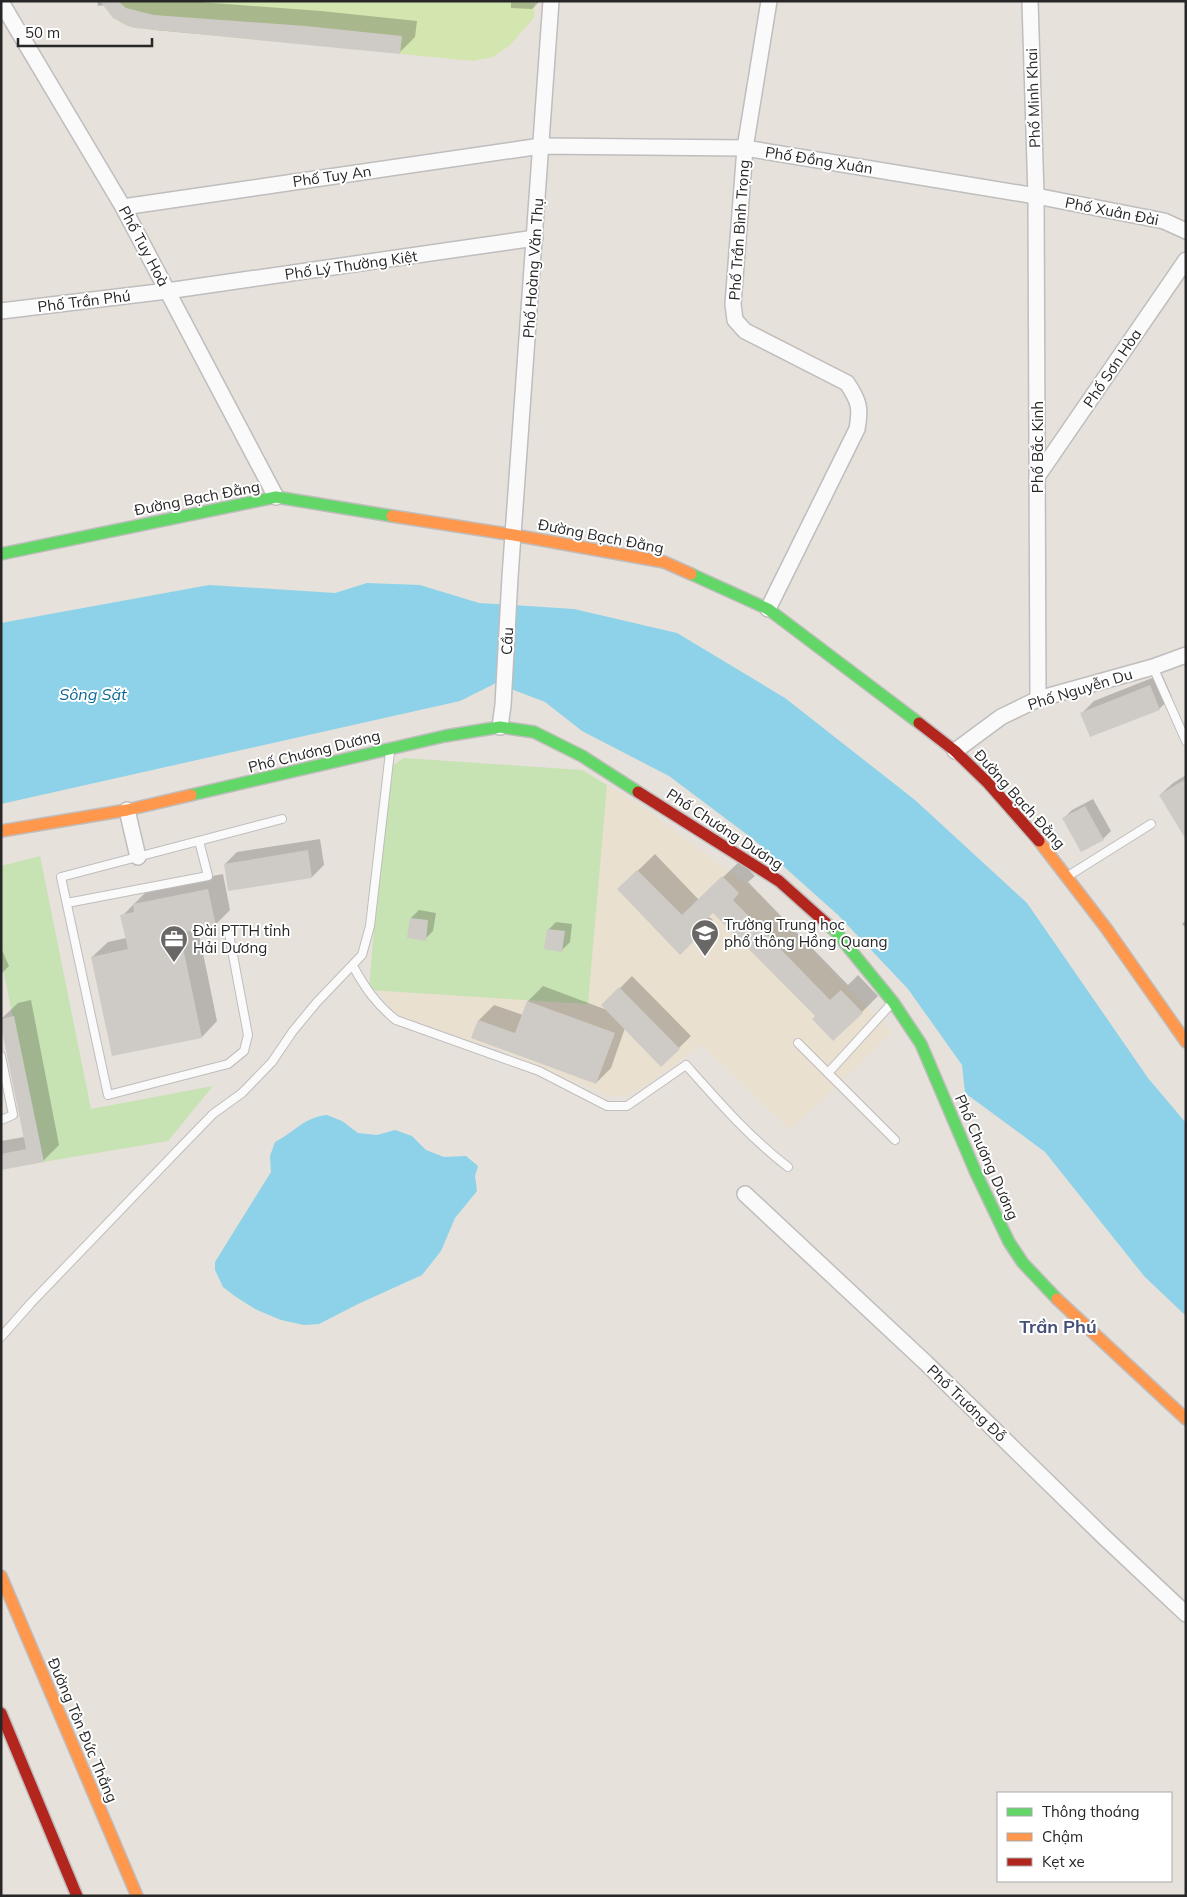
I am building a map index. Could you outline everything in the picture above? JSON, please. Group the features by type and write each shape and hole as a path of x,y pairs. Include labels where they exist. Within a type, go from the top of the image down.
{"street":[{"name":"Phố Hoàng Văn Thụ","path":"510,577 551,1"},
{"name":"Phố Trần Bình Trọng","path":"768,609 856,429 860,413 857,398 847,383 745,331 735,320 733,304 745,148 769,1"},
{"name":"Phố Minh Khai","path":"1030,1 1036,196"},
{"name":"Phố Tuy Hoà","path":"1,2 124,207 276,497"},
{"name":"Phố Đồng Xuân","path":"541,146 745,148 1036,196"},
{"name":"Phố Tuy An","path":"124,207 541,146"},
{"name":"Phố Xuân Đài","path":"1036,196 1164,221 1186,231"},
{"name":"Phố Bắc Kinh","path":"1036,196 1038,699"},
{"name":"Phố Lý Thường Kiệt","path":"167,291 535,238"},
{"name":"Phố Sơn Hòa","path":"1037,477 1186,260"},
{"name":"Phố Trần Phú","path":"1,311 167,291"},
{"name":"Đường Bạch Đằng","path":"1,554 276,497 514,535 664,562 768,609 955,751 981,775 1068,876 1186,1042"},
{"name":"Cầu","path":"500,727 503,705 510,577"},
{"name":"Phố Nguyễn Du","path":"955,751 1001,717 1038,699 1153,667 1186,655"},
{"name":"Phố Chương Dương","path":"1,832 127,810 445,736 500,727 534,732 582,756 780,881 835,931 893,1002 921,1044 976,1173 1009,1242 1023,1263 1044,1287 1186,1419"},
{"path":"127,810 138,857"},
{"name":"Phố Trương Đỗ","path":"745,1194 926,1362 1103,1536 1186,1614"},
{"name":"Đường Tôn Đức Thắng","path":"1,1576 137,1896"},
{"path":"1,1713 77,1896"}],"lane":[{"path":"1153,667 1186,741"},
{"path":"1,1337 31,1303 185,1142 213,1114 242,1093 272,1062 293,1031 317,1002 362,955 370,926 390,748"},
{"path":"229,934 248,1035 244,1051 228,1064 108,1095 61,877 282,820"},
{"path":"1068,876 1151,824"},
{"path":"67,903 208,876 199,841"},
{"path":"353,966 380,1007 396,1020 539,1071 607,1106 627,1106 686,1065 720,1103 773,1156 788,1167"},
{"path":"828,1073 893,1002"},
{"path":"798,1043 895,1140"},
{"path":"1,1056 13,1114 1,1120"}],"shaded area":[{"name":"Trường Trung học phổ thông Hồng Quang","path":"607,785 635,802 759,893 785,924 892,1032 790,1130 701,1045 643,1088 624,1096 608,1095 515,1056 403,1017 391,1009 379,992 378,989 588,1003"}],"green space":[{"path":"100,1 535,1 534,18 509,46 493,57 473,61 135,28 115,19"},
{"path":"404,758 582,770 607,785 588,1004 369,990 387,769"},
{"path":"40,856 91,1109 213,1086 168,1141 43,1162 1,960 1,866"}],"water":[{"name":"Sông Sặt","path":"367,583 420,585 479,603 574,609 677,633 785,698 915,800 1027,903 1148,1078 1186,1123 1186,1316 1144,1276 1045,1152 965,1093 962,1065 908,989 838,915 753,839 669,776 582,731 545,702 496,683 460,701 1,804 1,623 209,585 335,593"},
{"path":"327,1115 342,1121 358,1133 377,1135 395,1130 412,1136 426,1150 444,1157 466,1156 478,1166 475,1176 477,1191 455,1218 441,1251 422,1275 319,1324 304,1325 281,1320 257,1310 236,1297 223,1287 215,1270 215,1262 271,1172 270,1156 275,1142 306,1122 319,1116"}],"building":[{"path":"100,1 118,1 126,8 154,15 305,26 402,36 400,54 135,28 113,18"},
{"path":"1150,685 1160,710 1090,737 1080,713"},
{"path":"1186,779 1186,840 1159,795"},
{"path":"1085,806 1104,840 1081,852 1062,818"},
{"path":"308,850 312,878 228,891 224,864"},
{"path":"637,870 682,915 722,876 739,893 733,900 830,1000 841,990 863,1013 833,1041 812,1019 815,1016 713,913 693,933 697,938 680,955 617,889"},
{"path":"208,889 216,926 180,933 202,1038 112,1056 91,957 128,949 120,915 134,912 133,904"},
{"path":"410,918 428,920 426,941 407,938"},
{"path":"547,929 565,931 562,952 544,949"},
{"path":"619,987 680,1049 661,1067 601,1005"},
{"path":"527,1001 615,1033 596,1084 471,1038 478,1020 515,1033"},
{"path":"14,1016 44,1162 1,1170 1,1154 26,1149 1,1026 1,1019"}],"traffic: fast":[{"path":"1,554 276,497 392,516"},
{"path":"691,574 768,609 919,723"},
{"path":"191,795 445,736 500,727 534,732 582,756 638,792"},
{"path":"826,923 835,931 893,1002 921,1044 976,1173 1009,1242 1023,1263 1057,1299"}],"traffic: slow":[{"path":"392,516 514,535 664,562 691,574"},
{"path":"1,831 127,810 191,795"},
{"path":"1039,841 1106,928 1186,1042"},
{"path":"1057,1299 1186,1419"},
{"path":"1,1576 137,1896"}],"traffic: jam":[{"path":"919,723 955,751 988,783 1039,841"},
{"path":"638,792 779,881 826,923"},
{"path":"1,1713 77,1896"}],"place":[{"name":"Trường Trung học phổ thông Hồng Quang","path":"705,957"},
{"name":"Đài PTTH tỉnh Hải Dương","path":"174,963"}],"district":[{"name":"Trần Phú","path":"1058,1326"}]}
